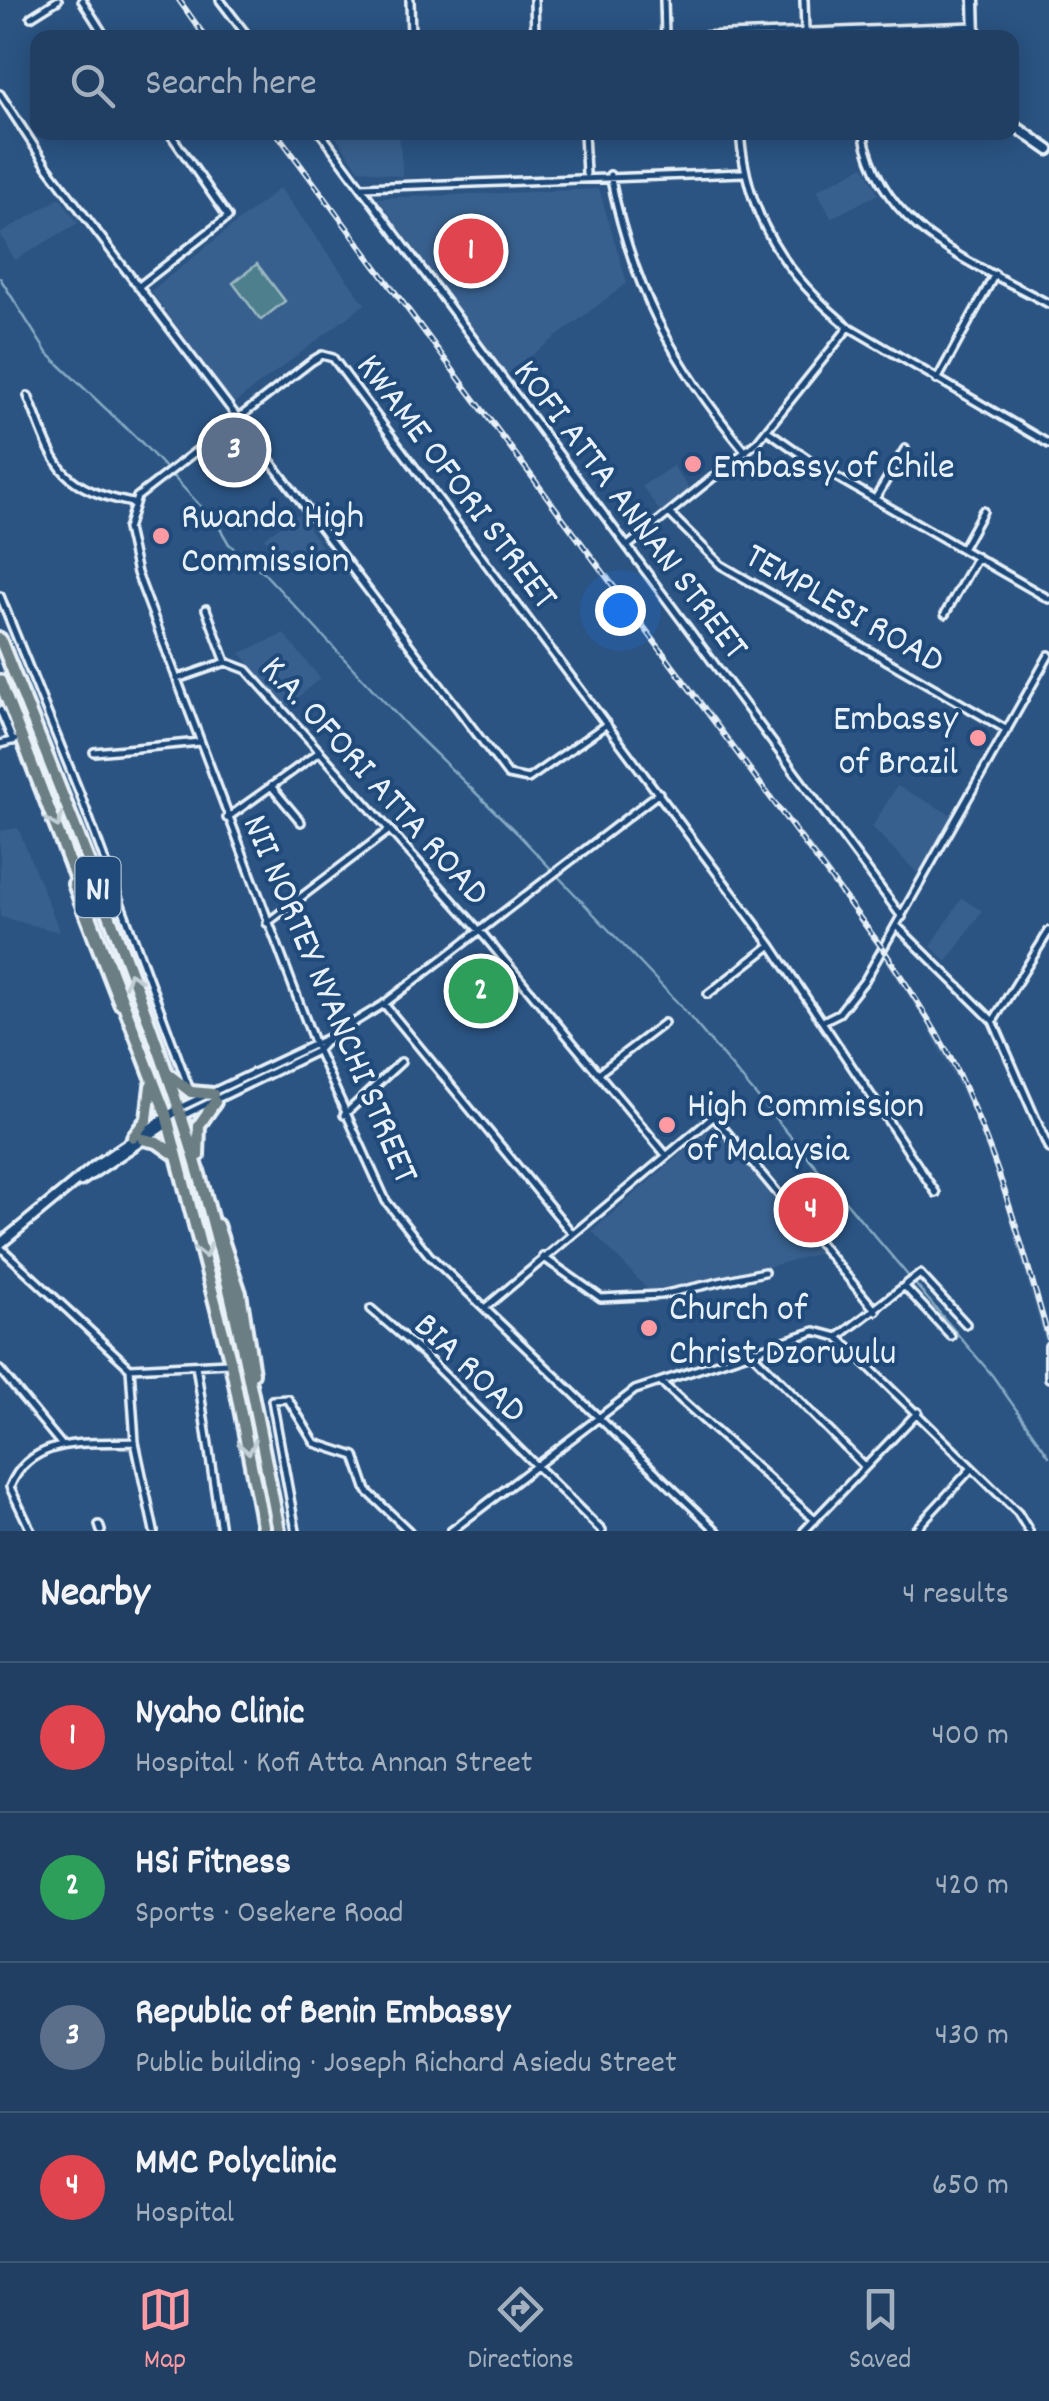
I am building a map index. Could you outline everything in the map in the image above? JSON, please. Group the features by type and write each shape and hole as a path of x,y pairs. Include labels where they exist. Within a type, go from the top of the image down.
{"highway":[{"name":"N1","path":"0,639 180,1112 207,1205 226,1244 253,1356 254,1399 279,1531"},
{"name":"N1","path":"0,681 18,740 68,853 76,894 109,982 136,1030 149,1066"},
{"path":"149,1066 178,1157 232,1363 264,1531"},
{"path":"149,1066 151,1106 138,1138 157,1142 178,1157"},
{"path":"165,1071 191,1092 214,1098 199,1125 200,1176"}],"main road":[{"path":"974,0 975,30"},
{"path":"1019,129 1049,150"},
{"path":"0,1246 77,1183 180,1112"}],"street":[{"path":"31,17 58,0"},
{"path":"82,0 101,30"},
{"path":"220,0 243,30"},
{"path":"410,0 411,30"},
{"path":"534,0 535,30"},
{"path":"664,0 665,30"},
{"path":"804,0 805,30"},
{"path":"916,30 975,26"},
{"path":"0,94 47,166 235,418 508,774 528,779 607,724"},
{"path":"138,287 228,217 175,140"},
{"name":"KOFI ATTA ANNAN STREET","path":"326,140 902,917"},
{"path":"584,140 586,176"},
{"path":"741,140 743,173 780,259 819,303 848,327 1049,444"},
{"path":"865,140 871,167 899,213 1049,304"},
{"path":"360,187 743,173"},
{"path":"610,175 628,257 649,306 706,402 746,452"},
{"path":"937,380 994,274"},
{"path":"628,546 768,431 848,327"},
{"name":"KWAME OFORI STREET","path":"235,418 319,356 333,358 772,944 936,1193"},
{"path":"28,396 54,461 64,475 95,496 132,503 162,474 235,418"},
{"path":"768,431 875,499 1049,599"},
{"path":"875,499 905,448"},
{"name":"NII NORTEY NYANCHI STREET","path":"132,503 127,529 130,554 314,1042 344,1116 390,1206 429,1255 717,1531"},
{"path":"962,548 982,511"},
{"name":"TEMPLESI ROAD","path":"670,514 721,565 1007,730"},
{"path":"945,614 976,557"},
{"path":"0,596 80,794 191,1092"},
{"path":"206,608 226,662"},
{"path":"825,1020 849,1003 897,926 1049,655"},
{"name":"K.A. OFORI ATTA ROAD","path":"177,679 226,662 248,670 600,1072 666,1155"},
{"path":"0,710 18,740 0,744"},
{"path":"94,752 200,742"},
{"path":"227,818 320,752"},
{"path":"271,786 302,822"},
{"path":"214,1098 384,1004 658,793"},
{"path":"268,923 388,830"},
{"path":"897,926 993,1021 1049,1148"},
{"path":"993,1021 1049,931"},
{"path":"708,994 772,944"},
{"path":"384,1004 571,1232"},
{"path":"600,1072 664,1023"},
{"path":"180,1112 318,1051 330,1037"},
{"path":"344,1116 401,1062"},
{"path":"486,1308 571,1232 726,1107"},
{"path":"715,1118 876,1311"},
{"path":"0,1246 130,1368 135,1442 154,1531"},
{"path":"543,1257 601,1298 661,1295 764,1272"},
{"path":"838,1337 920,1274 966,1324"},
{"path":"907,1284 951,1336"},
{"name":"BIA ROAD","path":"371,1309 422,1352 602,1531"},
{"path":"451,1531 533,1464 635,1390 815,1331 838,1337 918,1412 1030,1531"},
{"path":"1049,1346 1049,1378"},
{"path":"750,1352 865,1467"},
{"path":"130,1368 232,1363"},
{"path":"196,1366 220,1531"},
{"path":"0,1370 61,1444"},
{"path":"660,1381 815,1520"},
{"path":"296,1531 272,1400 288,1399 315,1443 355,1456 367,1491 409,1531"},
{"path":"804,1531 918,1412"},
{"path":"31,1531 10,1487 16,1474 36,1454 61,1444 135,1442"},
{"path":"914,1531 971,1469"}],"shaded area":[{"path":"277,140 284,140 826,865 929,1016 977,1110 1008,1191 1049,1336 1049,1356 1002,1193 972,1113 924,1019 849,907"},
{"path":"338,140 400,140 403,177 359,169"},
{"path":"864,166 878,194 831,218 817,190"},
{"path":"280,188 365,304 233,404 151,291"},
{"path":"599,189 627,283 506,375 378,198"},
{"path":"60,198 78,223 15,260 0,234"},
{"path":"673,466 691,491 661,513 642,486"},
{"path":"298,514 323,548 292,568 264,538"},
{"path":"284,634 320,678 287,707 240,653"},
{"path":"897,786 952,815 919,875 872,827"},
{"path":"18,828 60,932 0,917 0,831"},
{"path":"962,898 982,911 947,962 931,946"},
{"path":"714,1125 824,1252 655,1297 592,1231"}],"green space":[{"path":"257,264 285,301 261,320 233,283"}],"waterway":[{"path":"0,278 47,353 143,444 218,525 229,544 264,573 409,728 517,833 678,1003 992,1375 1049,1456"}],"railway":[{"path":"179,0 200,30"},
{"path":"282,140 883,949 919,1004 952,1061 982,1129 1049,1339"}],"place":[{"name":"Nyaho Clinic","path":"471,251"},
{"name":"Republic of Benin Embassy","path":"234,450"},
{"name":"Embassy of Chile","path":"693,464"},
{"name":"Rwanda High Commission","path":"161,536"},
{"name":"Embassy of Brazil","path":"978,738"},
{"name":"HSi Fitness","path":"481,991"},
{"name":"High Commission of Malaysia","path":"667,1125"},
{"name":"MMC Polyclinic","path":"811,1210"},
{"name":"Church of Christ Dzorwulu","path":"649,1328"}]}
